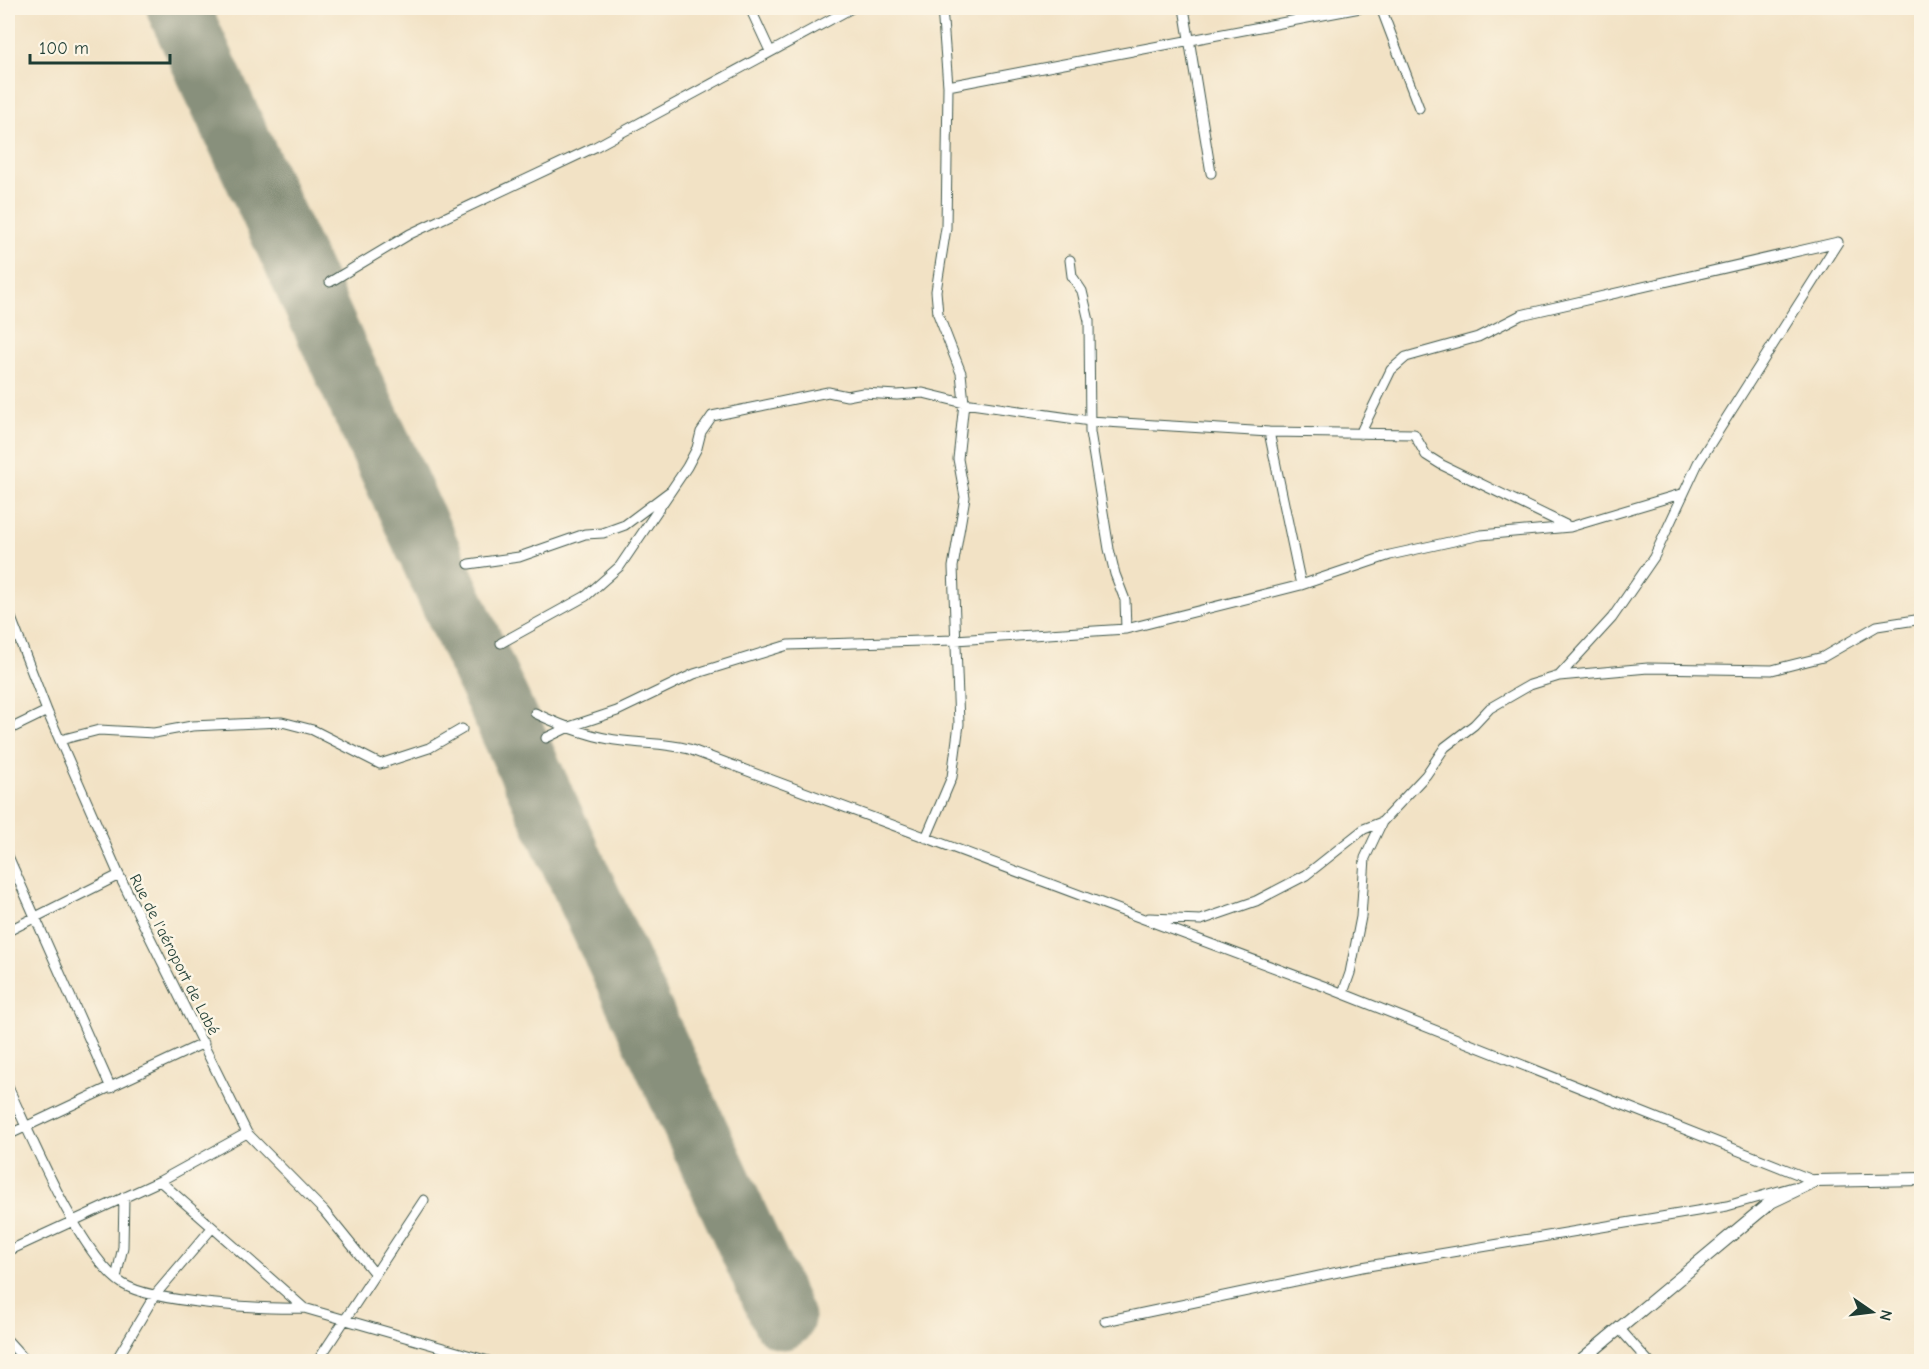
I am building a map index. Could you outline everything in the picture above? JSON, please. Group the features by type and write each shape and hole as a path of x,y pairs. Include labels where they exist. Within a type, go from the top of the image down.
{"street":[{"path":"750,8 770,51"},
{"path":"330,282 410,234 595,147 852,8"},
{"path":"926,838 952,777 960,724 953,567 966,497 958,459 964,403 961,373 938,314 936,291 946,228 948,86 942,8"},
{"path":"1184,8 1211,173"},
{"path":"948,86 1360,8"},
{"path":"1381,8 1419,108"},
{"path":"1360,434 1391,370 1406,357 1478,337 1521,315 1838,242 1698,463 1654,556 1612,618 1559,676"},
{"path":"1070,260 1072,276 1082,291 1089,321 1090,421 1109,549 1114,574 1125,600 1126,629"},
{"path":"501,643 586,596 620,566 673,489 697,448 706,421 712,416 828,392 847,396 863,393 897,395 923,393 964,403 1090,421 1269,432 1414,435 1426,455 1442,465 1570,527"},
{"path":"1269,432 1301,585"},
{"path":"469,564 519,557 532,550 585,534 603,533 625,525 636,520 646,506 673,489"},
{"path":"546,738 569,727 617,711 694,674 788,645 955,640 1126,629 1301,585 1390,555 1481,535 1570,527 1684,493"},
{"name":"Rue de l'aéroport de Labé","path":"8,610 47,711 119,875 247,1134 324,1211 375,1274"},
{"path":"1343,993 1350,974 1361,917 1365,858 1382,822 1426,775 1445,747 1474,725 1490,708 1530,685 1559,676 1648,668 1772,670 1823,657 1877,626 1922,619"},
{"path":"8,730 47,711"},
{"path":"535,713 582,733 623,741 650,741 688,749 1343,993 1815,1181"},
{"path":"60,740 99,730 154,733 192,726 282,722 313,730 380,764 429,748 462,729"},
{"path":"1140,918 1201,920 1256,901 1306,875 1364,829 1382,822"},
{"path":"8,856 111,1088"},
{"path":"8,931 119,875"},
{"path":"8,1135 204,1043"},
{"path":"8,1087 73,1221 104,1267 122,1284 155,1295 244,1308 304,1308 492,1362"},
{"path":"8,1251 160,1181 247,1134"},
{"path":"1105,1321 1362,1267 1727,1206 1815,1181 1922,1179"},
{"path":"160,1181 304,1308"},
{"path":"1579,1362 1771,1202 1815,1181"},
{"path":"116,1278 123,1247 124,1197"},
{"path":"332,1362 319,1358 424,1200"},
{"path":"115,1362 155,1295 212,1227"},
{"path":"1619,1328 1649,1362"},
{"path":"8,1341 27,1362"}],"runway":[{"path":"178,8 783,1318"}]}
